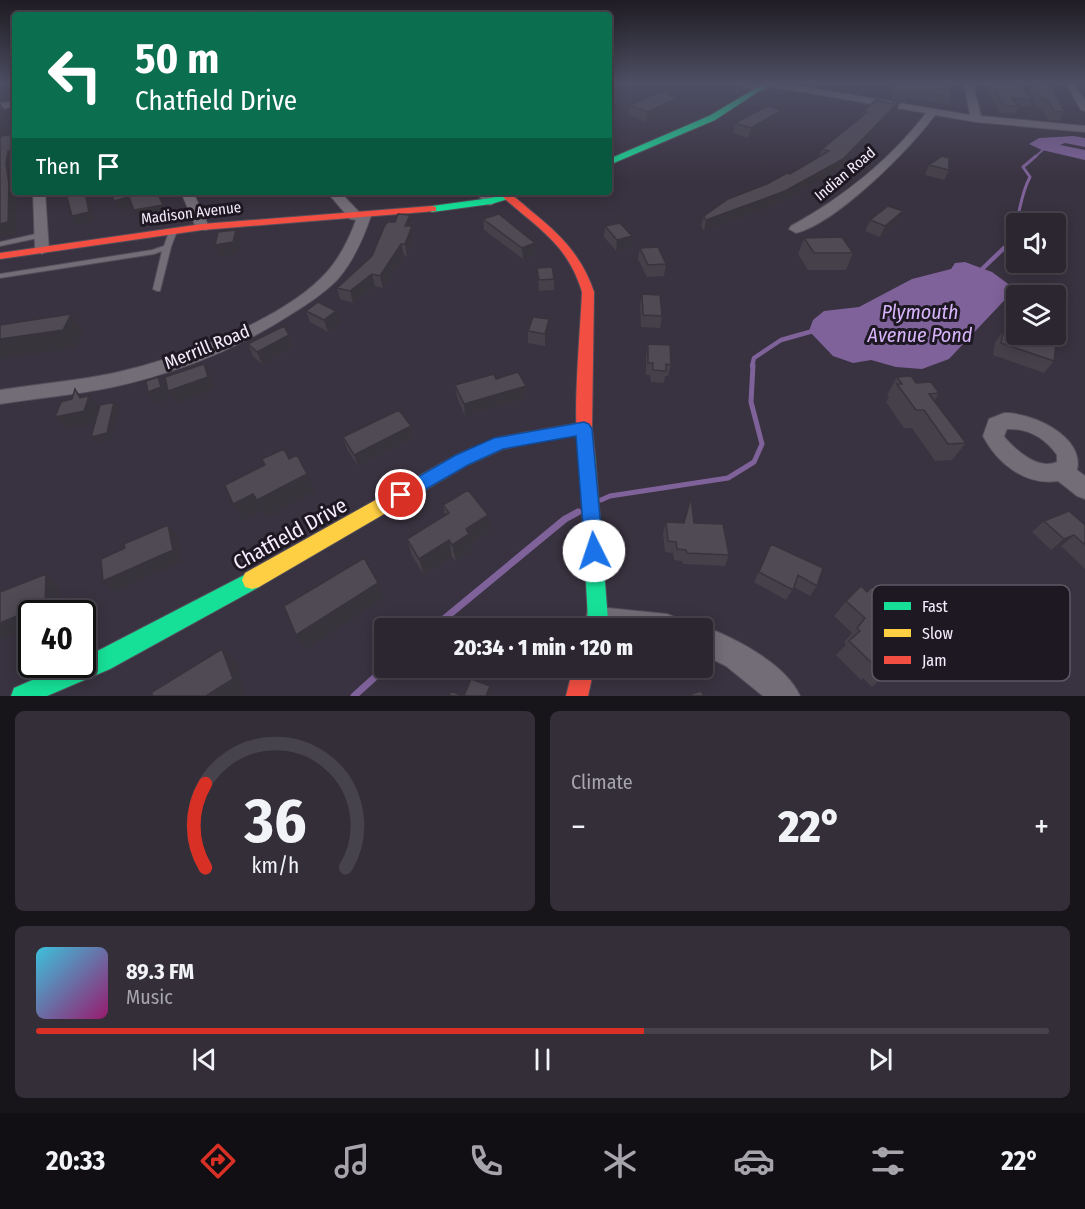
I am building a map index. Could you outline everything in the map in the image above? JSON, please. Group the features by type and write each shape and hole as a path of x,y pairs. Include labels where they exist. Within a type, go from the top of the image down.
{"street":[{"path":"612,161 714,116"},
{"name":"Indian Road","path":"796,229 815,219 861,186 924,125 929,116"},
{"path":"962,116 1085,129"},
{"path":"39,195 41,243"},
{"path":"189,195 198,211 202,227"},
{"path":"336,195 360,216"},
{"name":"Madison Avenue","path":"0,256 41,243 202,227 360,216 486,196 535,198"},
{"path":"508,197 555,234"},
{"path":"535,198 555,234 586,275 588,292 584,429 593,528 596,618"},
{"name":"Merrill Road","path":"0,396 87,385 142,372 224,344 282,313 317,290 334,273 355,240 360,216"},
{"name":"Chatfield Drive","path":"22,696 102,661 279,565 462,460 500,443 584,429"},
{"path":"1061,471 1085,489"},
{"path":"713,643 756,669 785,696"},
{"path":"576,696 581,678"}],"lane":[{"path":"158,289 172,231"},
{"path":"0,244 41,243"},
{"path":"0,276 154,252 167,247"}],"water":[{"path":"1074,136 1085,138 1085,147 1065,143 1060,145 1085,150 1085,160 1042,150 1029,144 1039,138"},
{"name":"Plymouth Avenue Pond","path":"965,262 992,272 1010,285 1006,285 1006,299 949,359 922,369 896,367 871,360 853,363 833,356 809,331 813,320 824,311 859,307 912,279 951,269 955,263"}],"building":[{"path":"747,116 771,116 751,128 735,123"},
{"path":"862,116 885,116 843,159 785,191 706,220 704,216 728,199 767,184 787,173 790,174 829,151 822,149"},
{"path":"0,123 1,136 12,134 6,163 9,184 8,222 0,224"},
{"path":"942,156 949,158 949,170 929,165"},
{"path":"65,195 86,195 89,212 72,216 67,197"},
{"path":"113,195 158,195 163,205 134,210 129,197 114,201"},
{"path":"888,206 903,211 885,226 870,220"},
{"path":"398,214 410,215 405,226 412,226 405,244 401,244 380,276 372,274 350,291 337,288 372,256 385,225 388,222 395,222"},
{"path":"499,214 535,243 522,248 483,219"},
{"path":"620,223 632,236 617,240 605,226"},
{"path":"236,230 233,242 215,245 218,232"},
{"path":"842,237 853,253 814,253 804,238"},
{"path":"658,247 666,264 648,265 640,248"},
{"path":"552,267 554,279 539,280 537,268"},
{"path":"642,294 660,295 662,316 643,315"},
{"path":"318,302 336,311 324,320 306,311"},
{"path":"71,314 63,330 0,339 0,325"},
{"path":"533,317 549,319 545,334 528,331"},
{"path":"284,326 289,335 257,352 248,344"},
{"path":"1004,330 1006,331 1006,345 1001,343"},
{"path":"648,344 670,345 671,365 666,364 666,371 653,370 653,363 648,363"},
{"path":"1007,345 1056,345 1054,361"},
{"path":"204,364 208,377 168,391 165,377"},
{"path":"518,372 526,386 464,404 455,385 494,374 496,379"},
{"path":"911,376 916,383 931,382 939,393 929,394 966,443 948,444 924,410 916,410 897,384 902,384 897,377"},
{"path":"158,377 161,387 148,392 146,381"},
{"path":"75,389 80,398 89,396 84,411 55,417 61,402 72,399"},
{"path":"114,402 107,433 91,437 100,405"},
{"path":"399,410 411,426 354,455 343,437"},
{"path":"284,449 289,459 297,455 307,474 257,500 253,494 233,504 225,485 265,465 262,459"},
{"path":"468,490 488,515 466,529 469,534 452,545 449,540 419,559 407,539 449,513 443,505"},
{"path":"691,498 694,523 723,524 729,555 687,553 686,550 677,549 676,542 668,541 666,522 684,523"},
{"path":"1069,511 1085,525 1085,545 1074,535 1064,539 1044,521"},
{"path":"168,525 173,550 103,581 101,559 125,548 124,544"},
{"path":"771,544 823,568 817,586 798,575 793,590 759,572"},
{"path":"364,558 378,583 296,635 284,606"},
{"path":"46,574 45,600 18,600 18,615 0,623 0,592"},
{"path":"861,586 867,592 872,587 872,663 849,641 860,631 857,628 865,618 846,601"},
{"path":"222,649 233,679 206,696 152,696 152,692"},
{"path":"471,679 490,686 486,696 464,696"},
{"path":"451,691 463,696 449,696"},
{"path":"701,691 704,696 686,696"}],"waterway":[{"path":"1034,158 1046,147"},
{"path":"1003,250 1013,233 1030,177 1023,167 1036,156"},
{"path":"979,272 1004,248"},
{"path":"752,366 754,358 781,340 813,331"},
{"path":"601,500 610,496 728,478 754,462 762,444 751,402 753,365"},
{"path":"445,618 565,519 578,512"},
{"path":"354,696 374,678"}],"traffic: fast":[{"path":"612,161 714,116"},
{"path":"432,209 491,201 516,195"},
{"path":"587,455 598,618"},
{"path":"22,696 102,661 252,580"}],"traffic: slow":[{"path":"252,580 462,460 500,443 584,428"}],"traffic: jam":[{"path":"508,197 557,238 576,261 583,275 588,292 584,428 587,455"},
{"path":"0,256 202,227 432,209"},
{"path":"577,696 582,678"}],"route":[{"path":"401,495 462,460 500,443 584,429 594,551"}]}
